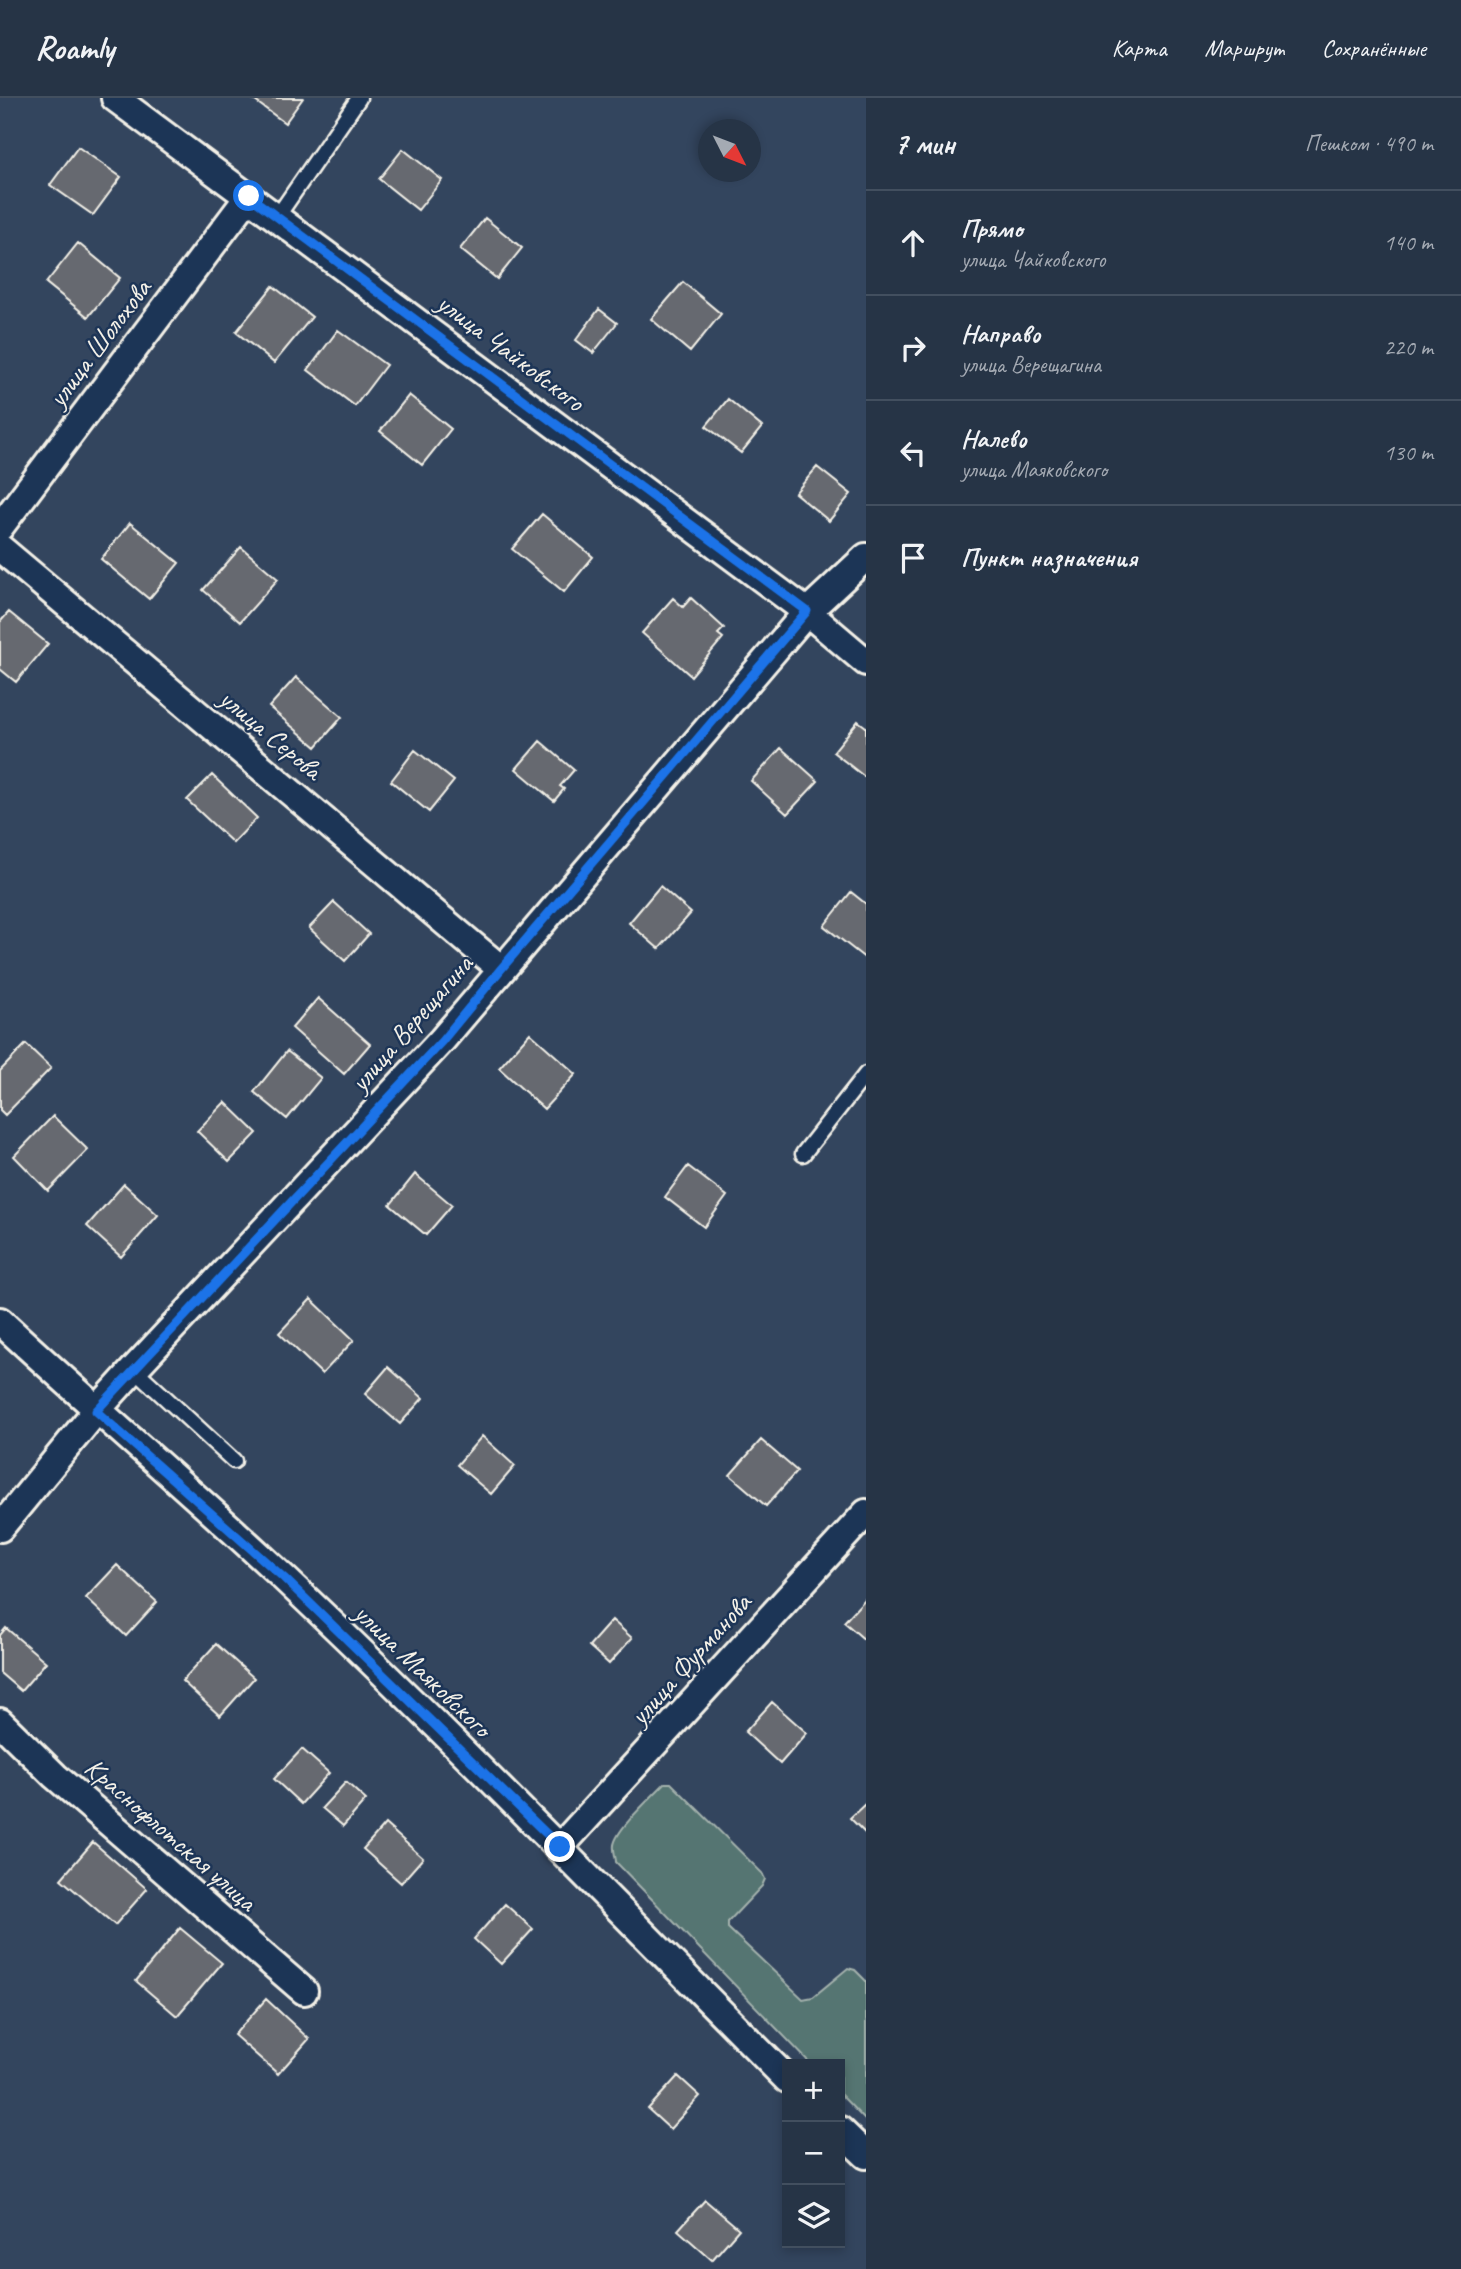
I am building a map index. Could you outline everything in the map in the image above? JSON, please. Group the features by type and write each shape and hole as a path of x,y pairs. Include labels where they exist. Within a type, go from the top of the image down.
{"street":[{"name":"улица Чайковского","path":"115,98 807,611 866,662"},
{"name":"улица Шолохова","path":"0,527 249,196"},
{"name":"улица Серова","path":"0,548 501,969"},
{"name":"улица Верещагина","path":"0,1528 134,1369 442,1041 807,611 866,557"},
{"name":"улица Маяковского","path":"0,1321 96,1411 284,1578 560,1847 782,2074"},
{"name":"улица Фурманова","path":"560,1847 866,1513"},
{"name":"Краснофлотская улица","path":"0,1722 55,1776 304,1991"},
{"path":"845,2135 866,2155"}],"lane":[{"path":"277,217 359,98"},
{"path":"803,1154 866,1074"},
{"path":"134,1369 234,1461"}],"green space":[{"path":"665,1783 671,1783 762,1873 765,1879 762,1886 728,1922 728,1928 803,1999 813,1997 848,1968 855,1970 866,1981 866,2121 845,2099 845,2059 806,2059 616,1862 616,1838"}],"building":[{"path":"251,98 303,98 285,123"},
{"path":"78,147 121,177 93,215 50,185"},
{"path":"403,149 442,180 418,210 379,179"},
{"path":"485,218 522,248 497,279 460,249"},
{"path":"78,243 120,278 88,317 46,283"},
{"path":"683,282 721,314 690,352 651,319"},
{"path":"273,286 312,317 274,363 236,332"},
{"path":"599,309 617,323 593,353 576,340"},
{"path":"338,330 386,365 355,406 308,370"},
{"path":"409,395 451,429 422,465 380,431"},
{"path":"728,399 762,427 741,453 706,426"},
{"path":"817,467 851,494 829,521 795,493"},
{"path":"542,514 593,557 564,592 512,549"},
{"path":"130,523 179,563 149,599 101,559"},
{"path":"241,547 278,579 240,622 203,590"},
{"path":"673,598 683,607 691,598 724,628 718,634 723,638 691,676 642,633"},
{"path":"9,612 48,644 16,682 0,669 0,622"},
{"path":"296,677 342,717 316,747 269,707"},
{"path":"858,721 866,727 866,778 833,752"},
{"path":"540,741 574,770 560,786 564,789 554,801 516,769"},
{"path":"781,748 818,781 787,814 751,781"},
{"path":"415,750 454,781 429,812 391,781"},
{"path":"212,775 257,818 233,843 187,800"},
{"path":"660,886 691,913 659,949 629,923"},
{"path":"851,892 866,904 866,959 824,926"},
{"path":"334,902 369,934 345,961 309,928"},
{"path":"318,998 370,1044 344,1074 292,1028"},
{"path":"530,1033 576,1074 544,1109 499,1068"},
{"path":"26,1044 51,1068 5,1115 0,1110 0,1071"},
{"path":"287,1051 321,1078 287,1119 254,1092"},
{"path":"225,1102 257,1133 229,1162 197,1131"},
{"path":"53,1116 88,1150 48,1191 14,1156"},
{"path":"688,1166 727,1196 704,1227 665,1197"},
{"path":"415,1174 452,1205 426,1235 390,1205"},
{"path":"124,1184 158,1215 121,1257 87,1226"},
{"path":"311,1299 354,1340 322,1374 279,1333"},
{"path":"388,1367 423,1398 400,1424 365,1394"},
{"path":"482,1436 515,1466 491,1494 457,1465"},
{"path":"761,1440 797,1471 766,1506 730,1475"},
{"path":"117,1565 157,1602 126,1636 86,1598"},
{"path":"866,1598 866,1641 844,1622"},
{"path":"612,1620 632,1638 609,1664 589,1646"},
{"path":"6,1628 46,1662 21,1691 0,1673 0,1635"},
{"path":"216,1644 254,1678 220,1716 182,1681"},
{"path":"772,1702 807,1733 780,1764 745,1732"},
{"path":"302,1749 329,1773 301,1804 274,1779"},
{"path":"346,1782 366,1800 343,1826 322,1808"},
{"path":"866,1803 866,1834 850,1818"},
{"path":"385,1824 423,1858 401,1883 363,1849"},
{"path":"93,1842 147,1889 115,1925 61,1879"},
{"path":"505,1904 533,1929 501,1964 474,1939"},
{"path":"180,1928 222,1963 177,2016 136,1981"},
{"path":"266,1999 309,2039 278,2074 234,2035"},
{"path":"678,2076 700,2096 670,2129 648,2109"},
{"path":"705,2200 739,2229 712,2260 678,2230"}],"route":[{"path":"249,196 807,611 442,1041 96,1411 284,1578 560,1847"}]}
